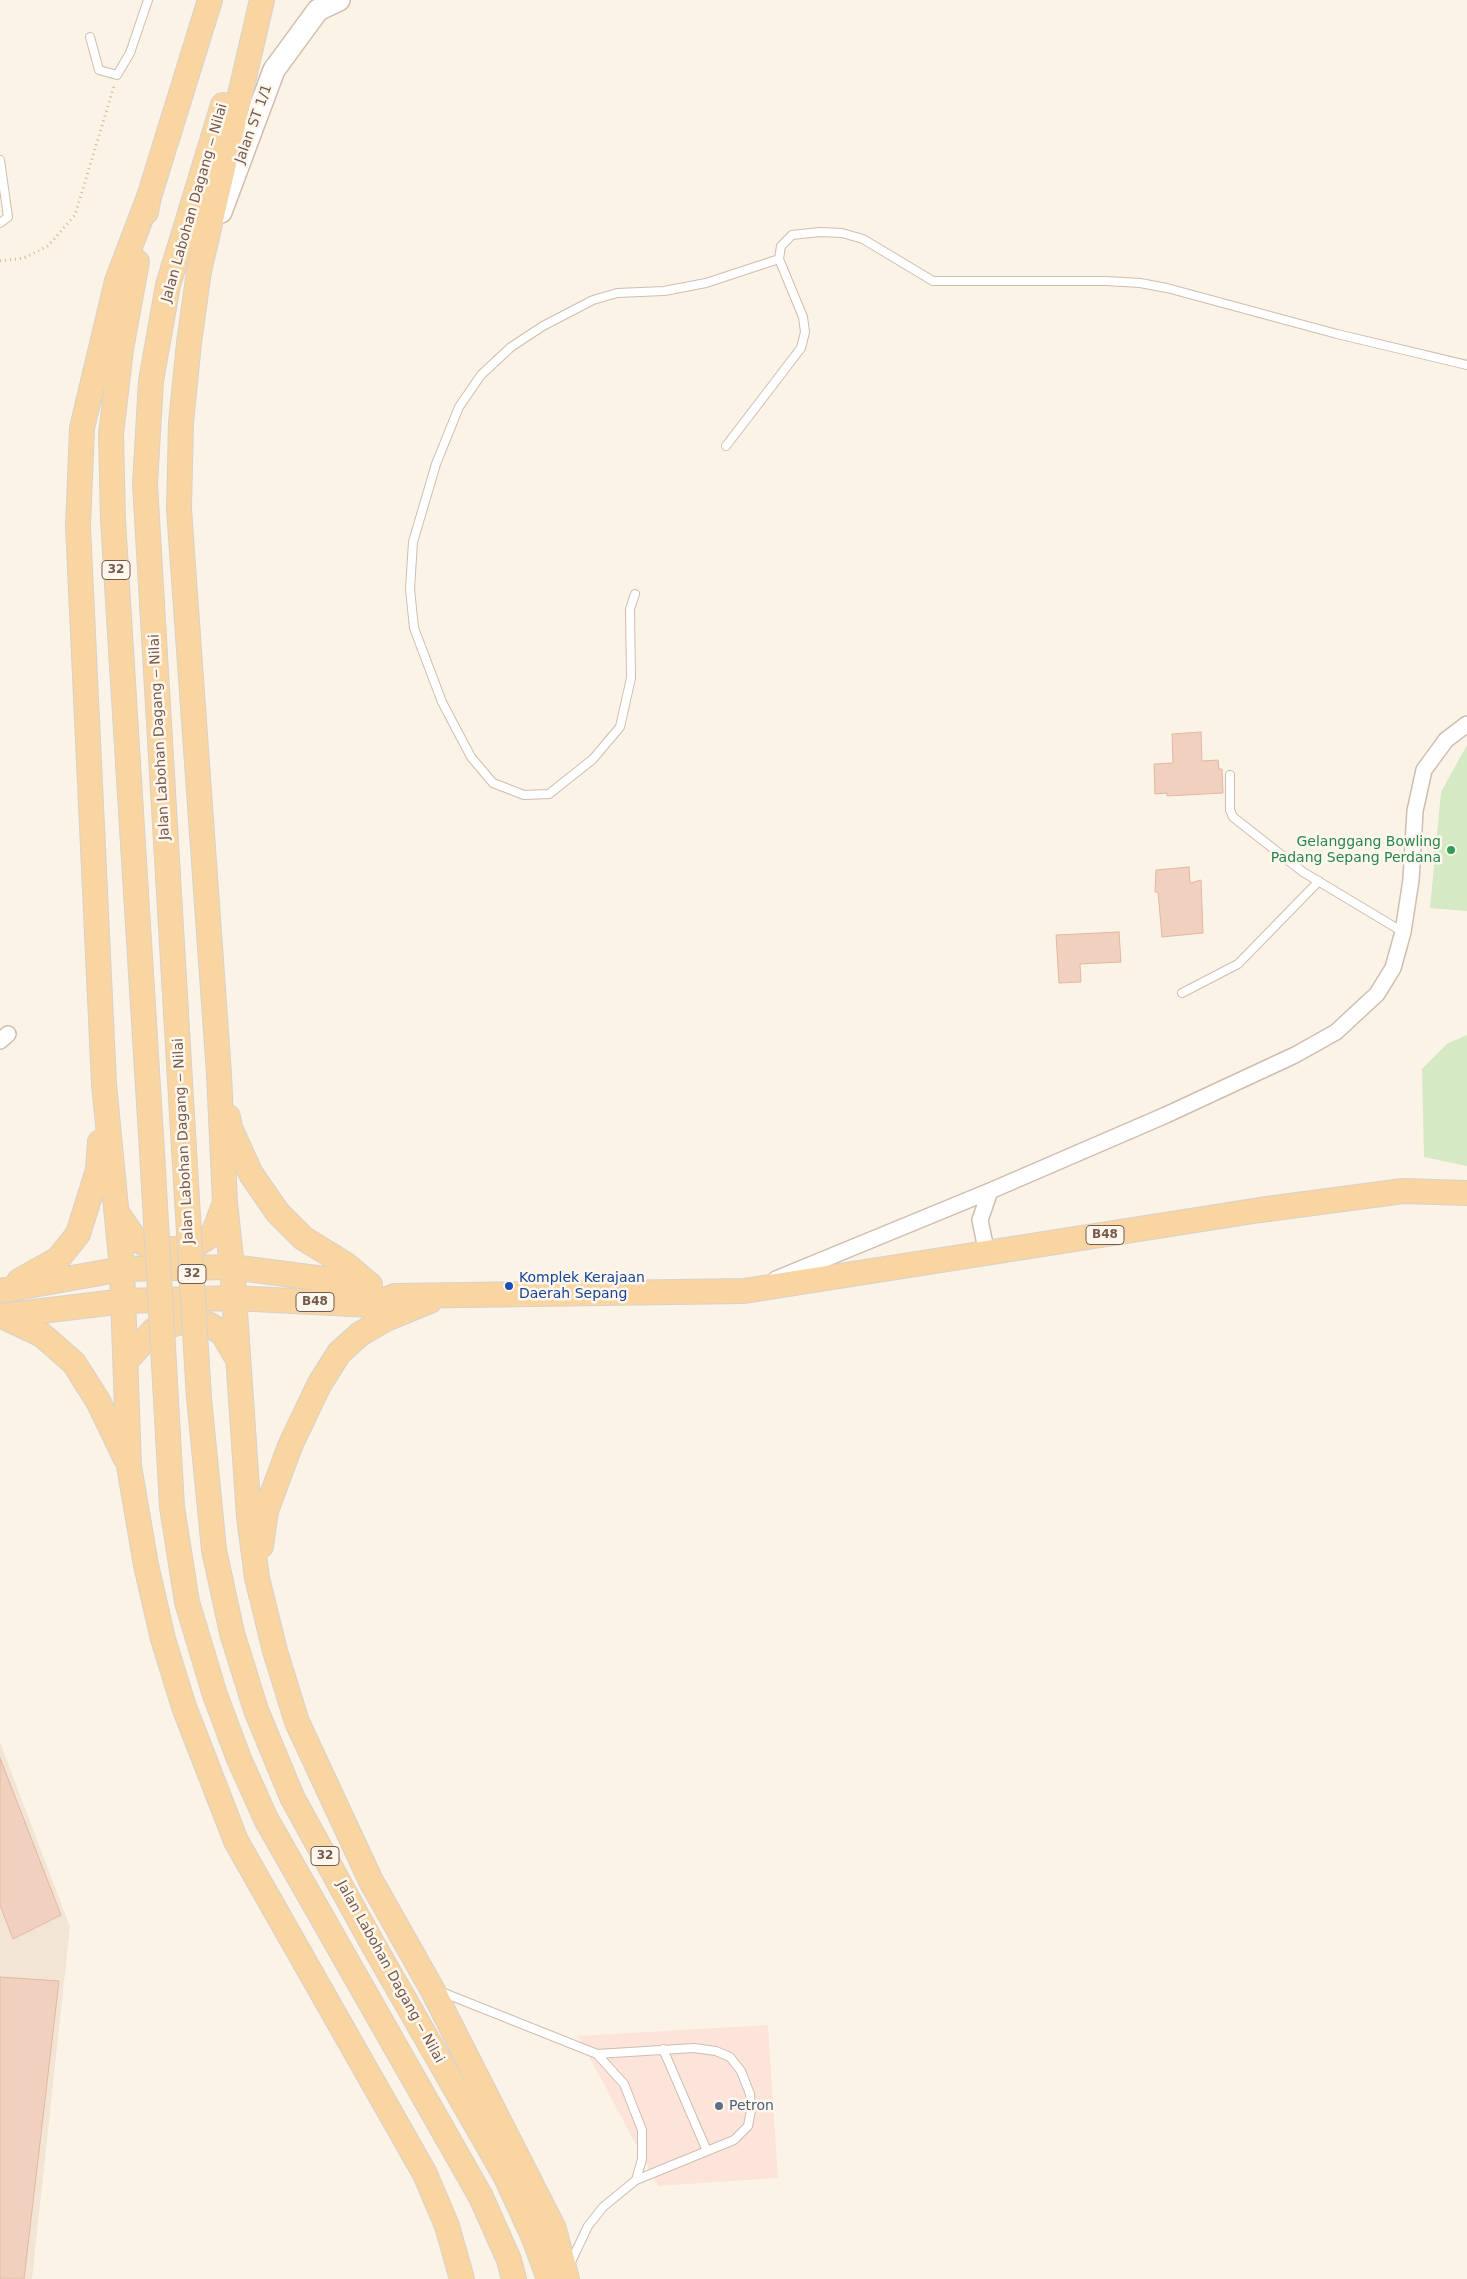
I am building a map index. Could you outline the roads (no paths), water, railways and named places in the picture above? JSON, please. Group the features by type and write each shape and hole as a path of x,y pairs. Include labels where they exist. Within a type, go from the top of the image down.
{"main road":[{"name":"32","path":"210,0 149,197 121,349 111,434 113,520 172,1507 187,1602 215,1695 239,1758 266,1819 481,2197 514,2279"},
{"name":"Jalan Labohan Dagang ‒ Nilai","path":"255,0 168,285 151,381 145,484 199,1398 214,1550 232,1633 256,1710 292,1797 371,1941 506,2177 534,2238 561,2277"},
{"path":"262,0 199,271 182,414 179,509 219,1074 225,1203 232,1267 249,1517 257,1578 274,1651 297,1722 371,1881 432,1989 554,2228 561,2277"},
{"path":"149,197 117,281 82,428 78,526 104,1084 122,1269 129,1466 146,1565 163,1639 184,1707 236,1841 425,2174 447,2226 462,2279"},
{"path":"219,1074 230,1128 251,1174 278,1213 303,1238 345,1264 370,1284"},
{"path":"1,1290 58,1259 78,1234 98,1170 104,1084"},
{"name":"B48","path":"1,1316 124,1300 234,1298 371,1304 395,1296 441,1297 744,1291 1260,1210 1403,1191 1467,1193"},
{"path":"117,1212 135,1239 158,1250 191,1248 213,1234 225,1203"},
{"name":"B48","path":"1,1290 122,1269 232,1267 370,1284 395,1296"},
{"path":"257,1578 266,1511 290,1446 315,1394 339,1353 360,1334 386,1318 441,1297"},
{"path":"1,1316 42,1335 74,1363 98,1401 129,1466"},
{"path":"126,1361 154,1330 181,1322 210,1325 223,1334 238,1360"}],"street":[{"path":"200,32 206,0"},
{"name":"Jalan ST 1/1","path":"199,271 274,70 318,10 339,0"},
{"path":"744,1291 990,1191 1166,1115 1295,1055 1336,1032 1376,994 1393,968 1403,932 1411,880 1415,811 1424,770 1446,740 1467,724"},
{"path":"987,1254 980,1220 990,1191"}],"lane":[{"path":"90,37 99,70 117,75 130,53 148,0"},
{"path":"0,160 8,216 0,223"},
{"path":"726,446 801,348 805,332 803,317 779,259 781,246 792,235 820,232 842,233 863,239 933,281 1140,283 1167,288 1337,334 1467,365"},
{"path":"635,594 630,608 631,678 620,727 593,759 549,794 524,794 493,783 471,757 442,702 414,628 410,589 413,542 436,464 452,430 460,407 481,375 511,347 543,326 593,300 617,293 664,291 706,283 779,259"},
{"path":"1230,775 1230,810 1233,816 1303,872 1403,932"},
{"path":"1182,994 1238,964 1319,881"},
{"path":"432,1989 597,2054 694,2048 716,2051 730,2057 741,2071 750,2094 751,2110 748,2126 734,2140 636,2180 603,2207 588,2226 561,2277"},
{"path":"662,2050 707,2151"},
{"path":"597,2054 624,2084 642,2130 642,2159 636,2180"}],"place":[{"name":"Gelanggang Bowling Padang Sepang Perdana","path":"1451,850"},
{"name":"Komplek Kerajaan Daerah Sepang","path":"509,1286"},
{"name":"Petron","path":"719,2106"}]}
